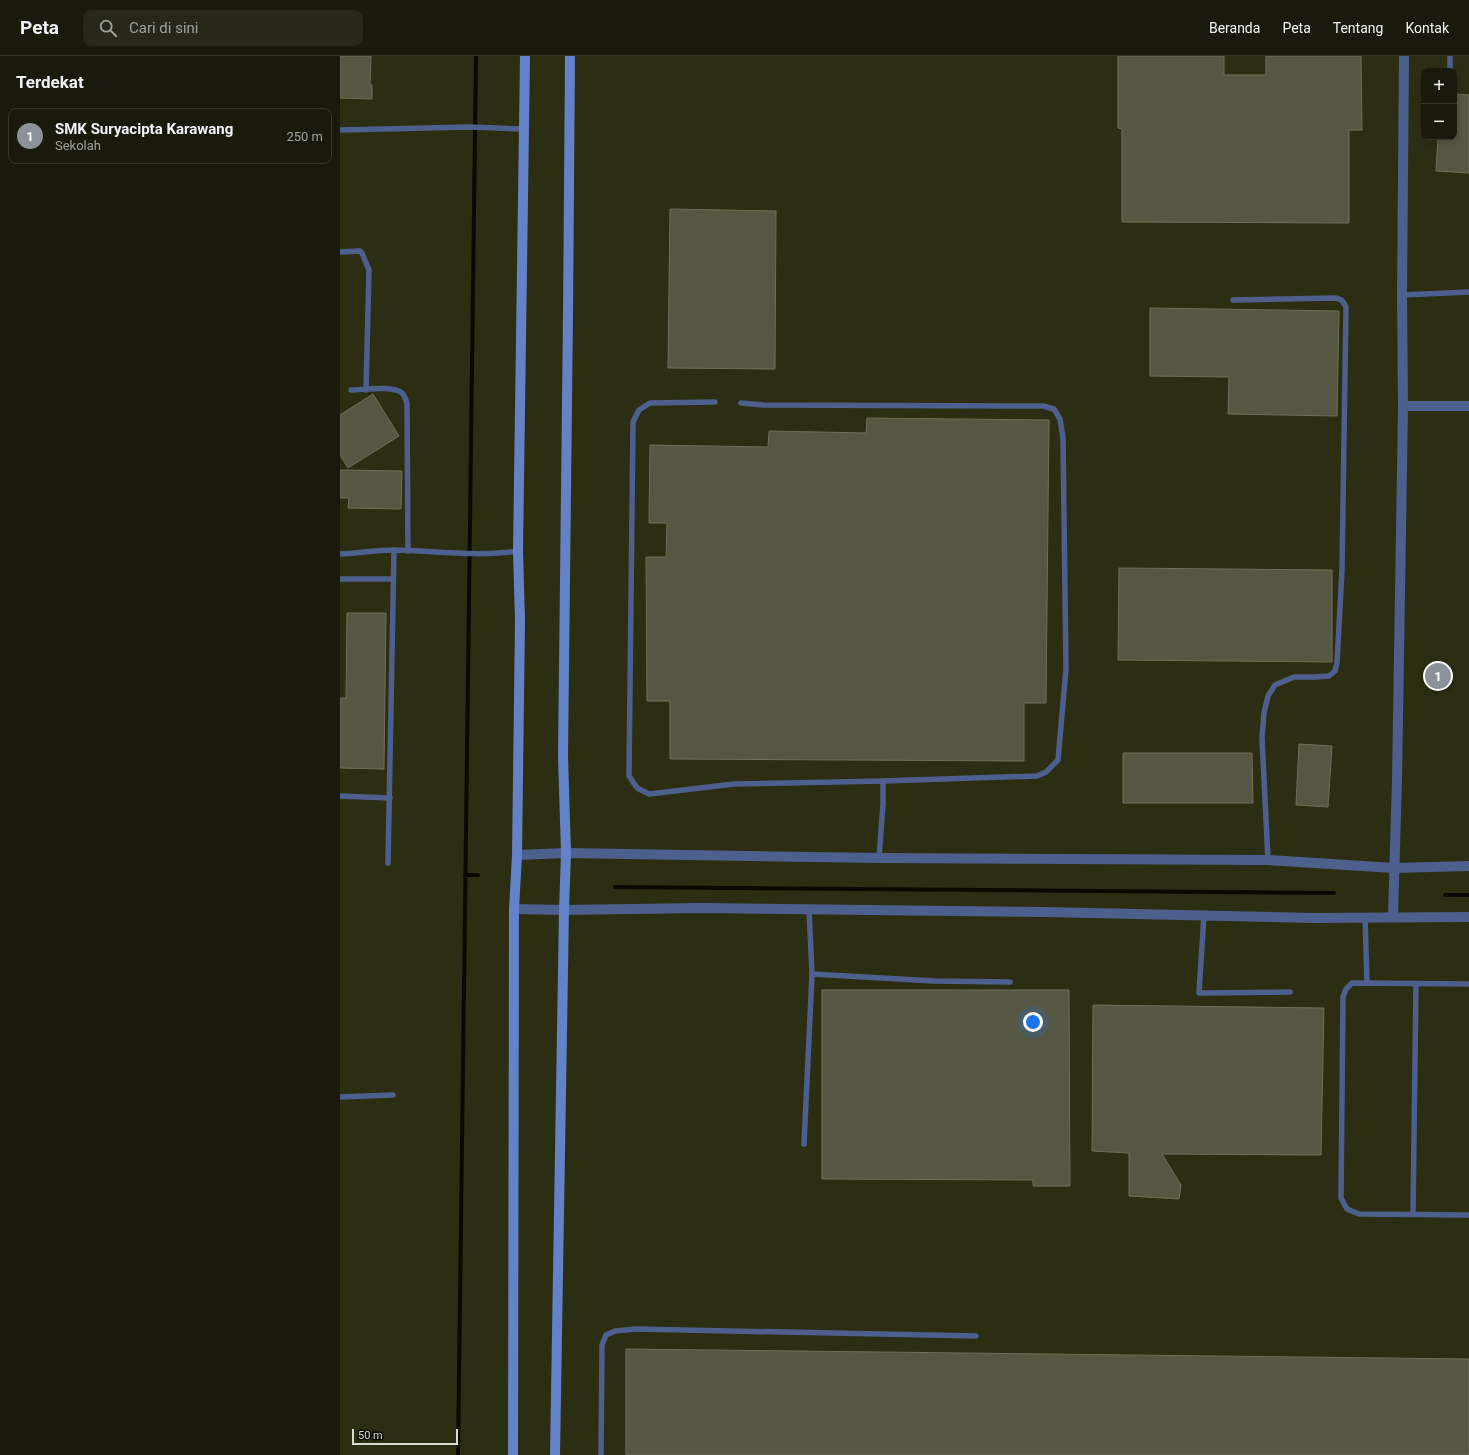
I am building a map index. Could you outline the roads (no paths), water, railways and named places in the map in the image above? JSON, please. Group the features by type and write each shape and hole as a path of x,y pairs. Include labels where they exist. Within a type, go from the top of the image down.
{"street":[{"path":"512,1455 514,909 517,854 520,621 518,551 525,56"},
{"path":"555,1455 566,853 563,756 570,56"},
{"path":"1393,916 1397,780 1403,406 1402,295 1404,56"},
{"path":"1403,406 1469,406"},
{"path":"517,854 566,853 879,858 1268,860 1394,868 1469,866"},
{"path":"514,909 564,910 700,908 1204,915 1312,918 1393,916 1469,917"}],"lane":[{"path":"1450,56 1450,68"},
{"path":"340,130 469,127 525,129"},
{"path":"340,252 360,251 369,270 366,390"},
{"path":"1402,295 1469,292"},
{"path":"1233,300 1340,298 1346,307 1342,570 1337,663 1335,670 1329,676 1294,677 1276,685 1268,696 1264,713 1262,738 1268,860"},
{"path":"351,390 391,389 401,392 405,397 407,404 408,551"},
{"path":"714,402 650,402 639,410 633,422 629,776 637,788 649,794 734,784 1037,776 1046,772 1058,760 1066,669 1063,438 1060,419 1054,409 1043,406 763,405 741,403"},
{"path":"340,554 394,550 443,554 499,554 518,551"},
{"path":"388,863 394,550"},
{"path":"340,579 393,579"},
{"path":"879,858 884,781"},
{"path":"340,796 390,798"},
{"path":"804,1144 812,974 809,909"},
{"path":"1204,915 1199,993 1290,992"},
{"path":"1366,917 1367,983"},
{"path":"812,974 934,981 1010,982"},
{"path":"1469,984 1352,983 1346,989 1343,997 1341,1198 1347,1209 1359,1214 1469,1215"},
{"path":"1413,1214 1416,984"},
{"path":"340,1097 394,1095"},
{"path":"602,1455 602,1345 606,1335 615,1331 636,1329 976,1336"}],"waterway":[{"path":"458,1455 476,56"},
{"path":"465,875 478,875"},
{"path":"615,887 1334,893"},
{"path":"1445,895 1469,895"}],"place":[{"name":"SMK Suryacipta Karawang","path":"1438,676"}]}
